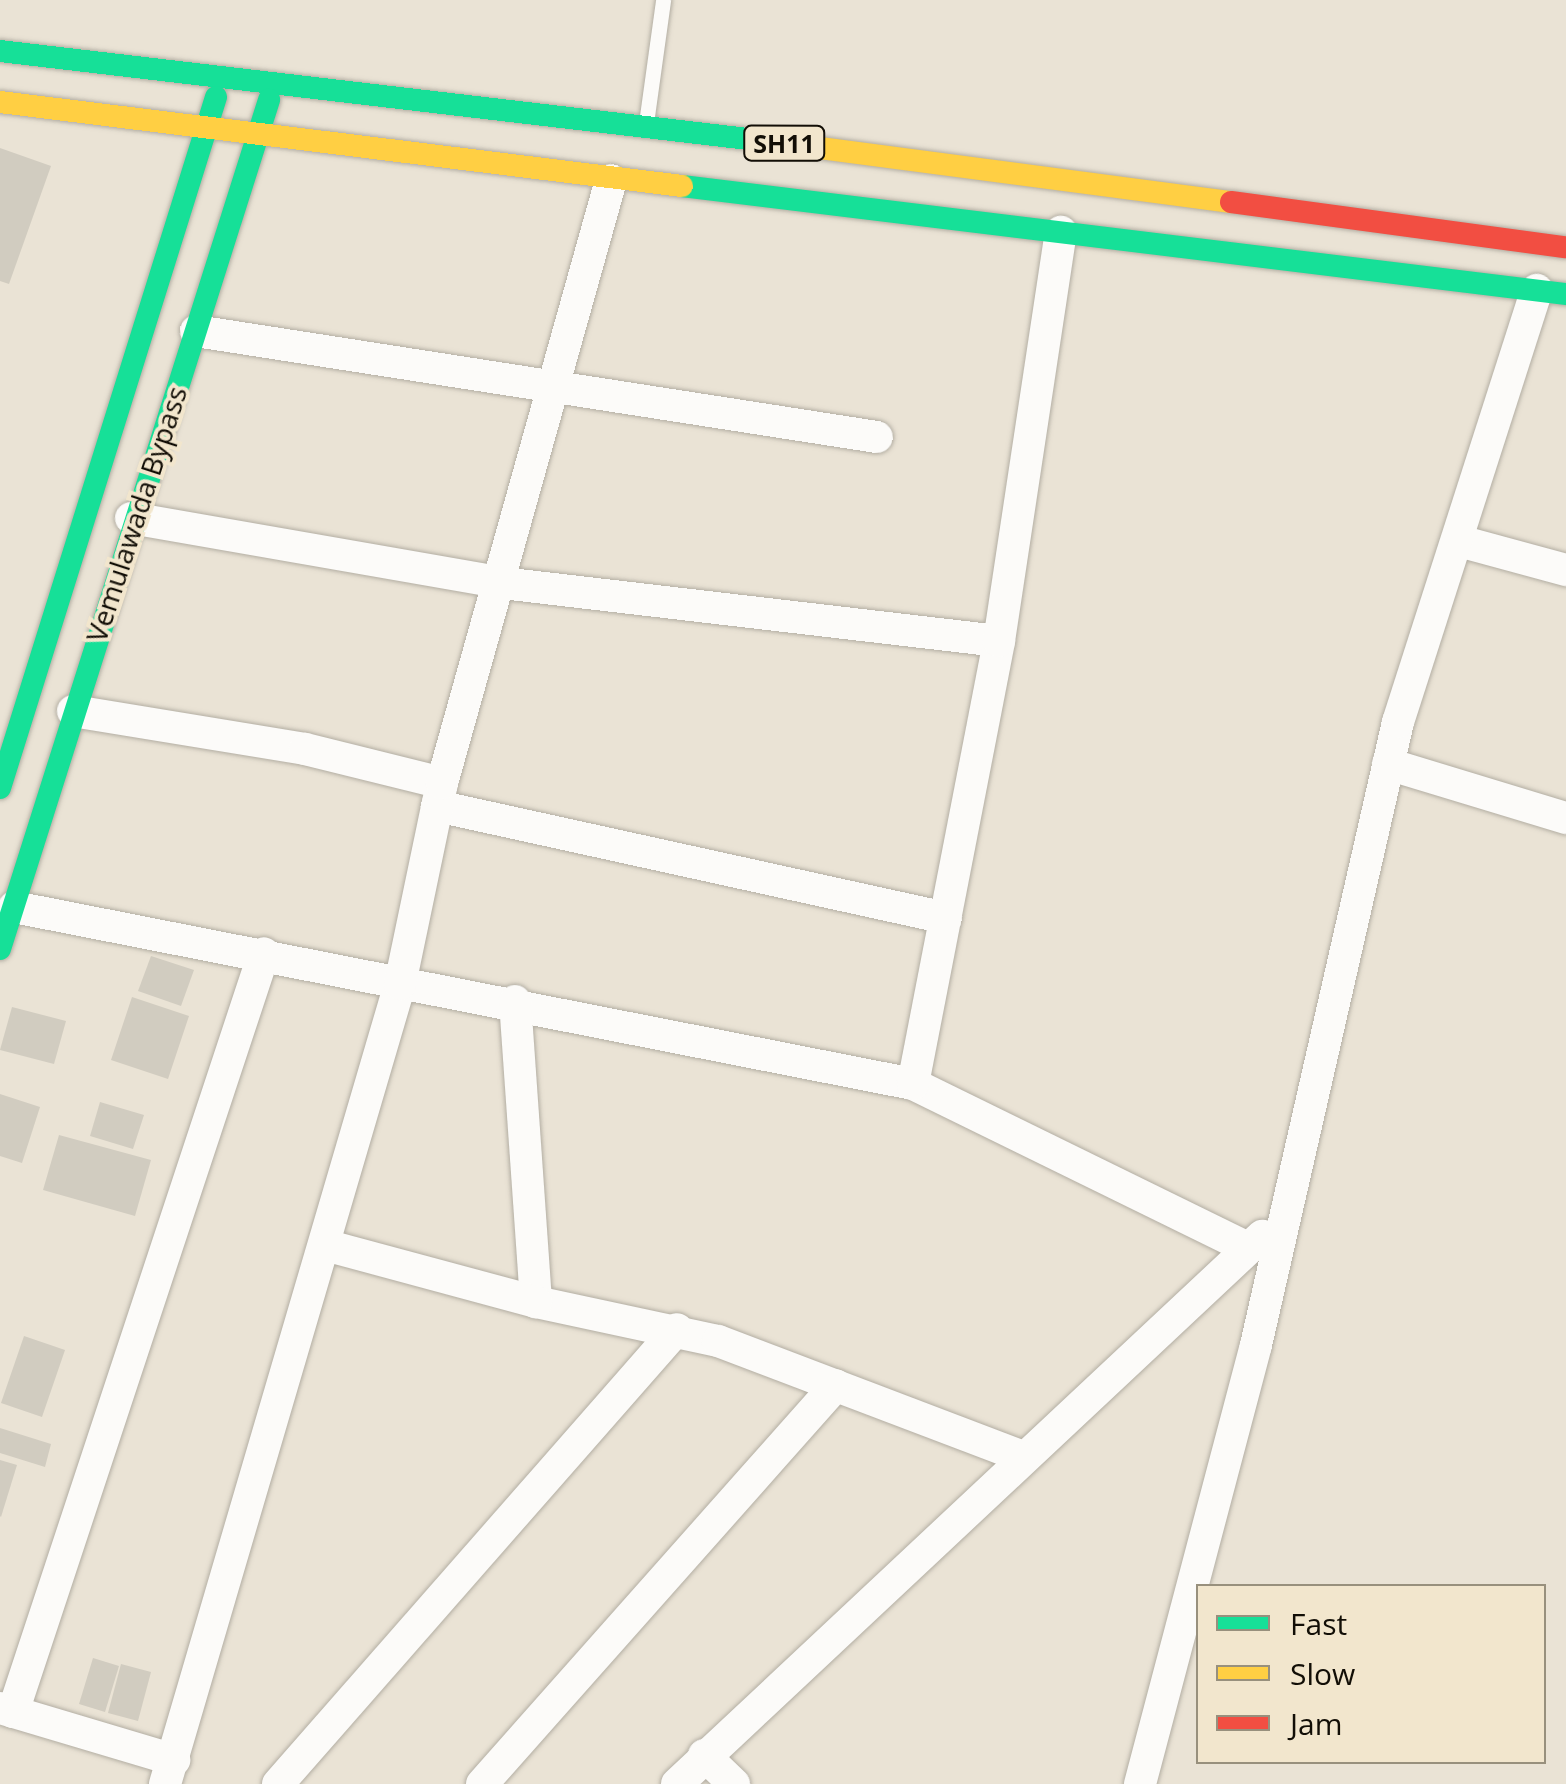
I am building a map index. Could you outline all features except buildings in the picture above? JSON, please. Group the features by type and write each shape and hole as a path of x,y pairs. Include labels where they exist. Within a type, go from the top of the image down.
{"main road":[{"name":"SH11","path":"0,52 646,124 1566,247"},
{"name":"Vemulawada Bypass","path":"0,788 222,74"},
{"name":"Vemulawada Bypass","path":"0,949 130,518 262,132 273,80"},
{"name":"SH11","path":"0,102 262,132 612,180 1551,292"}],"street":[{"path":"264,953 6,1710 169,1772 400,984 440,795 561,383 612,180"},
{"path":"913,1084 999,642 1061,232"},
{"path":"1140,1784 1284,1217 1388,764 1459,541 1551,292"},
{"path":"196,330 561,383 877,436"},
{"path":"130,518 502,583 999,642"},
{"path":"1459,541 1566,570"},
{"path":"73,711 305,749 440,795 946,918"},
{"path":"1388,764 1566,818"},
{"path":"14,907 264,953 400,984 515,1001 913,1084 1248,1248"},
{"path":"515,1001 536,1302"},
{"path":"677,1784 1020,1456 1284,1217"},
{"path":"325,1245 536,1302 678,1329 1020,1456"},
{"path":"278,1784 678,1329"},
{"path":"482,1784 836,1385"},
{"path":"704,1755 734,1784"}],"lane":[{"path":"646,124 663,0"}],"traffic: fast":[{"path":"0,51 782,143"},
{"path":"0,788 216,97"},
{"path":"0,949 269,100"},
{"path":"682,186 1566,294"}],"traffic: slow":[{"path":"0,102 682,186"},
{"path":"782,143 1231,202"}],"traffic: jam":[{"path":"1231,202 1566,247"}]}
